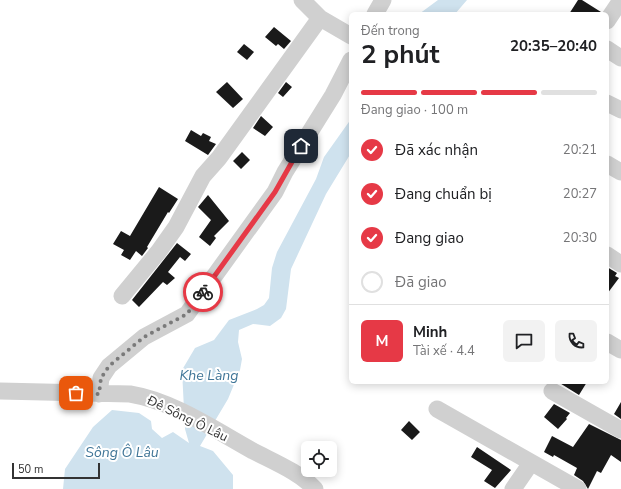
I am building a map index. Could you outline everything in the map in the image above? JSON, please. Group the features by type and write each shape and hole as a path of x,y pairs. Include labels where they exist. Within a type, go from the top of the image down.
{"street":[{"path":"302,0 320,18 349,35"},
{"path":"376,12 383,0"},
{"path":"609,18 621,0"},
{"path":"122,296 176,228 203,176 219,158 320,18"},
{"path":"609,50 621,58"},
{"path":"99,394 101,378 109,366 144,337 187,314 275,192 285,172 333,96 349,64"},
{"path":"609,104 621,110"},
{"path":"609,165 621,172"},
{"path":"609,256 621,264"},
{"path":"609,343 621,350"},
{"name":"Đê Sông Ô Lâu","path":"0,391 146,396 176,409 287,469 309,482 315,489"},
{"path":"552,391 621,430"},
{"path":"437,409 578,489"},
{"path":"513,489 531,463"}],"water":[{"path":"438,0 467,0 457,12 422,12"},
{"path":"349,122 349,156 326,194 291,269 286,309 281,318 270,326 253,324 239,330 238,342 242,359 240,370 228,399 200,446 213,451 233,475 233,489 63,489 65,469 93,427 112,410 139,413 151,421 152,429 162,438 173,432 189,443 185,429 182,370 195,348 214,340 229,320 257,309 264,305 269,298 272,268 277,252 316,179 324,157"}],"building":[{"path":"578,0 582,0 601,12 570,12"},
{"path":"274,27 291,41 284,49 278,44 276,46 265,37"},
{"path":"244,44 254,52 247,60 237,52"},
{"path":"227,82 243,99 233,108 216,92"},
{"path":"286,82 292,87 283,97 278,93"},
{"path":"261,116 273,127 265,136 253,128"},
{"path":"191,130 201,136 203,133 211,137 209,141 216,144 208,155 185,141"},
{"path":"242,152 250,160 241,169 233,161"},
{"path":"159,187 178,199 169,213 168,212 142,256 136,251 130,260 121,255 124,250 113,244 121,231 130,236"},
{"path":"208,195 229,221 214,236 216,238 210,246 199,237 211,220 198,207"},
{"path":"177,243 191,254 185,261 180,257 168,272 175,278 167,285 163,282 139,307 132,300"},
{"path":"609,268 617,273 615,276 619,278 609,291"},
{"path":"561,384 586,384 579,395"},
{"path":"621,402 621,419 614,414"},
{"path":"554,404 570,413 558,429 544,417"},
{"path":"409,421 420,432 412,440 401,430"},
{"path":"589,424 621,440 621,462 611,455 601,473 597,471 588,489 583,481 574,475 577,468 554,455 553,457 544,452 552,436 573,447"},
{"path":"477,447 511,470 495,488 484,481 492,470 471,457"}],"way so far":[{"path":"76,393 99,394 101,378 109,366 144,337 187,314 203,292"}],"route":[{"path":"203,292 275,192 301,146"}],"water label":[{"name":"Khe Làng","path":"209,375"},
{"name":"Sông Ô Lâu","path":"122,452"}]}
